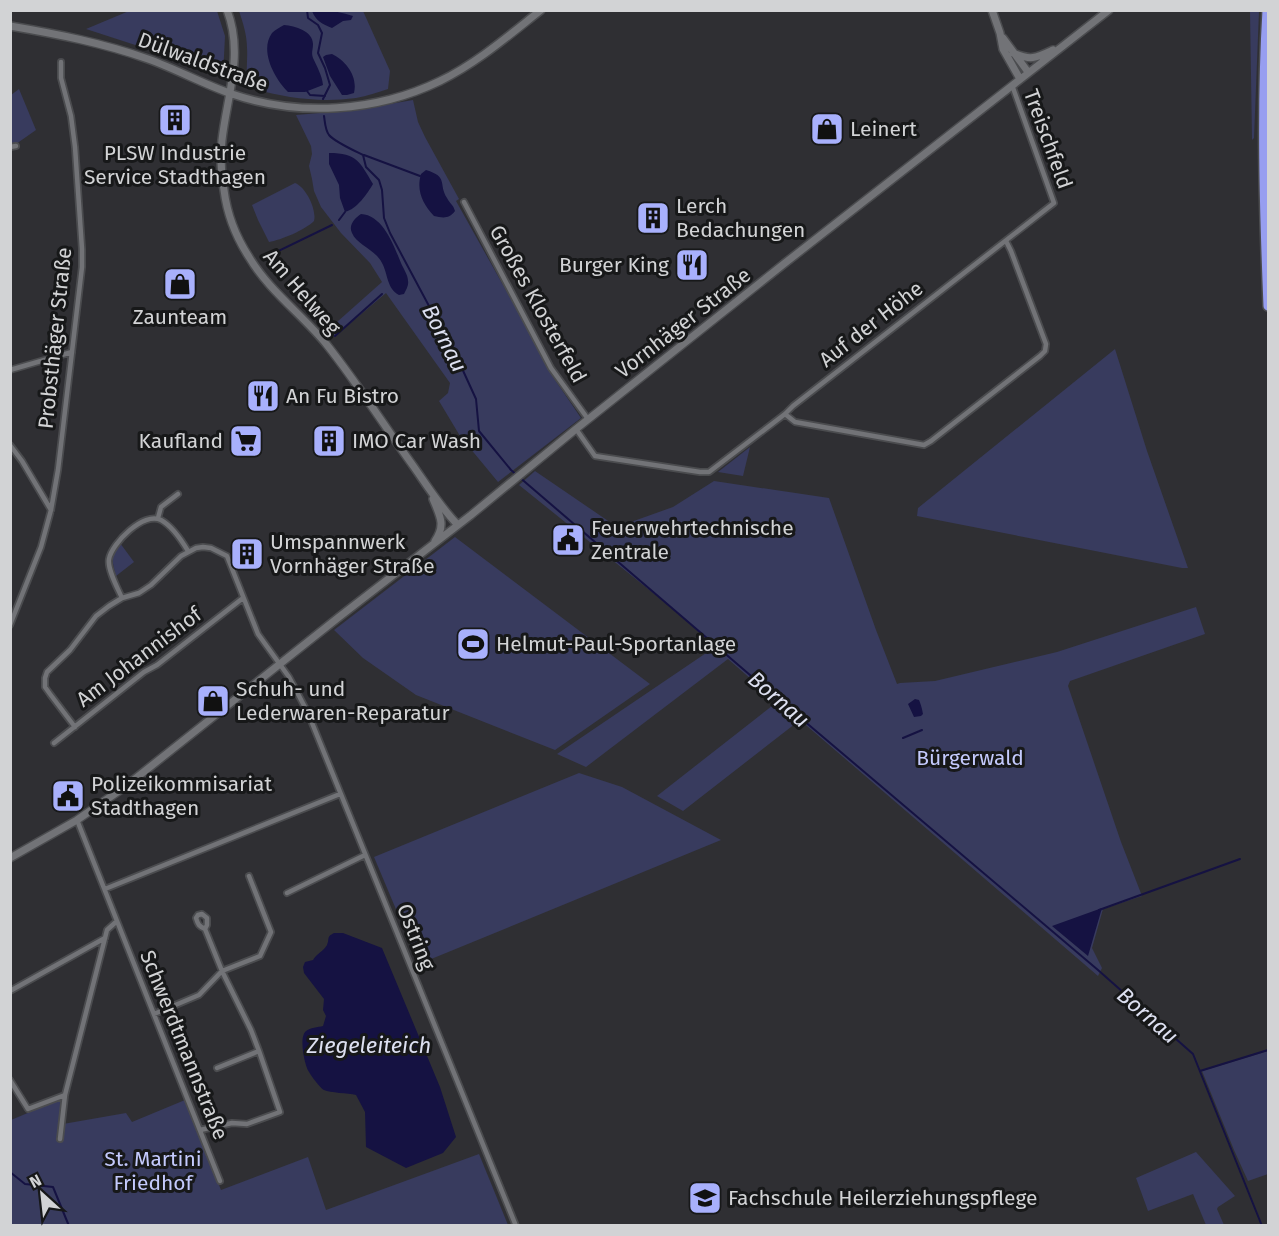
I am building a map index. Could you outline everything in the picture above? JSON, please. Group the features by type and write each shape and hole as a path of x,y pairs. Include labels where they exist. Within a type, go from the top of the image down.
{"highway":[{"path":"1268,10 1264,66 1264,192 1269,306"}],"main road":[{"name":"Am Helweg","path":"226,10 234,35 235,55 234,74 222,141 221,172 228,211 242,246 265,280 328,346 428,488 458,525"},
{"name":"Dülwaldstraße","path":"10,26 117,49 169,67 246,99 292,108 322,108 350,107 391,99 440,81 484,55 541,10"},
{"path":"992,10 1003,49 1020,79"},
{"name":"Vornhäger Straße","path":"10,858 77,820 126,786 432,546 785,263 1109,10"},
{"path":"1000,33 1029,72"},
{"path":"1013,53 1031,58 1064,45"},
{"path":"428,488 442,519 439,534 432,546"}],"street":[{"name":"Probsthäger Straße","path":"10,625 35,564 51,510 58,470 82,267 74,138 61,78 61,62"},
{"name":"Treischfeld","path":"1012,86 1054,203"},
{"name":"Großes Klosterfeld","path":"464,202 550,368 588,419"},
{"name":"Auf der Höhe","path":"576,429 595,456 700,472 709,471 1054,203"},
{"path":"785,414 795,422 924,445 1031,363 1045,351 1046,344 1006,241"},
{"path":"10,370 72,352"},
{"name":"Probsthäger Straße","path":"10,445 51,510"},
{"path":"158,518 161,507 178,494"},
{"path":"122,598 109,564 109,557 114,547 142,522 158,518 182,541 188,551"},
{"path":"75,726 45,687 47,672 70,650 96,616 122,598 139,593 151,585 181,556 196,548 211,548 227,556 258,633 280,663"},
{"name":"Am Johannishof","path":"54,743 243,598"},
{"name":"Ostring","path":"280,663 308,713 516,1226"},
{"path":"105,889 340,794"},
{"name":"Schwerdtmannstraße","path":"77,820 220,1181"},
{"path":"287,893 365,855"},
{"path":"154,1014 199,995 222,971 260,956 271,932 249,876"},
{"path":"60,1138 65,1095 105,938 108,930 117,921"},
{"path":"200,1130 232,1124 247,1124 280,1112 251,1030 222,971 205,929"},
{"path":"10,991 105,938"},
{"path":"218,1068 259,1050"},
{"path":"10,1080 27,1109 65,1095"}],"green space":[{"path":"129,11 217,11 225,36 223,76 200,66 86,29"},
{"path":"239,11 363,11 390,71 388,89 356,98 315,100 288,97 248,87 246,38"},
{"path":"1250,11 1259,11 1254,138 1252,140"},
{"path":"19,89 36,130 16,144 12,144 10,141 11,95"},
{"path":"413,100 418,122 459,199 456,201 551,374 581,418 498,482 460,436 439,401 448,393 450,383 386,293 334,337 328,330 382,282 370,263 341,233 321,207 314,191 309,166 311,146 296,115 355,110"},
{"path":"295,183 310,199 314,221 293,234 269,242 252,205"},
{"path":"1115,349 1147,451 1188,568 917,516 918,508"},
{"path":"750,447 743,476 718,472"},
{"name":"Bürgerwald","path":"535,471 617,527 673,507 714,481 829,498 897,684 935,681 1057,652 1196,607 1205,634 1070,681 1068,686 1121,842 1142,896 1103,909 1092,948 1102,968 1098,976 800,720 683,811 657,796 777,702 728,659 586,767 557,754 715,647 688,621 519,485"},
{"name":"Helmut-Paul-Sportanlage","path":"455,537 650,684 555,750 416,695 363,658 334,630"},
{"path":"120,543 134,562 116,576 113,559"},
{"path":"579,773 622,787 721,840 419,964 374,857"},
{"path":"1268,1051 1268,1174 1248,1181 1202,1071"},
{"name":"St. Martini Friedhof","path":"61,1099 58,1139 63,1124 126,1113 132,1122 185,1100 221,1190 308,1157 326,1210 479,1154 508,1225 11,1226 11,1120"},
{"path":"1196,1152 1235,1196 1217,1209 1224,1225 1206,1225 1193,1194 1148,1211 1136,1178"}],"water":[{"path":"312,11 333,11 353,16 351,20 343,21 332,28 320,22"},
{"path":"284,25 298,28 312,39 312,56 323,85 305,92 288,92 278,80 270,64 267,48 272,33"},
{"path":"332,54 350,70 354,81 354,93 342,95 330,76 323,57"},
{"path":"329,153 346,155 357,160 373,184 358,204 345,212 340,198 339,185 329,164"},
{"path":"426,170 438,175 442,181 444,193 455,211 448,217 434,216 424,202 419,186 421,174"},
{"path":"361,214 376,220 387,232 408,279 408,286 404,294 399,295 392,289 379,258 354,237 351,230 352,225"},
{"path":"915,699 919,700 923,714 914,717 908,704"},
{"path":"1102,908 1088,956 1052,926"},
{"name":"Ziegeleiteich","path":"334,933 343,933 382,948 440,1087 456,1137 443,1153 406,1168 366,1147 365,1112 356,1095 324,1090 312,1076 306,1064 303,1049 304,1034 310,1029 323,1026 326,1016 323,1010 324,999 304,973 303,967 305,962 313,960 324,949 329,937"}],"waterway":[{"name":"Bornau","path":"307,10 308,18 318,25 322,33 318,53 330,85 323,99"},
{"path":"307,91 310,95 325,96"},
{"name":"Bornau","path":"324,116 329,135 363,155 366,167 379,180 384,218 476,399 479,431 511,470 1098,970 1193,1054 1262,1226"},
{"path":"364,155 420,176"},
{"path":"339,220 345,212"},
{"path":"264,258 332,225"},
{"path":"335,336 382,294"},
{"path":"903,738 922,730"},
{"path":"1099,910 1240,859"},
{"path":"1200,1071 1268,1050"},
{"path":"10,1172 25,1184 53,1187 69,1226"}],"place":[{"name":"PLSW Industrie Service Stadthagen","path":"175,120"},
{"name":"Leinert","path":"827,129"},
{"name":"Lerch Bedachungen","path":"653,218"},
{"name":"Burger King","path":"692,265"},
{"name":"Zaunteam","path":"180,284"},
{"name":"An Fu Bistro","path":"263,396"},
{"name":"Kaufland","path":"246,441"},
{"name":"IMO Car Wash","path":"329,441"},
{"name":"Feuerwehrtechnische Zentrale","path":"568,540"},
{"name":"Umspannwerk Vornhäger Straße","path":"247,554"},
{"name":"Helmut-Paul-Sportanlage","path":"473,644"},
{"name":"Schuh- und Lederwaren-Reparatur","path":"213,701"},
{"name":"Polizeikommisariat Stadthagen","path":"68,796"},
{"name":"Fachschule Heilerziehungspflege","path":"705,1198"}]}
